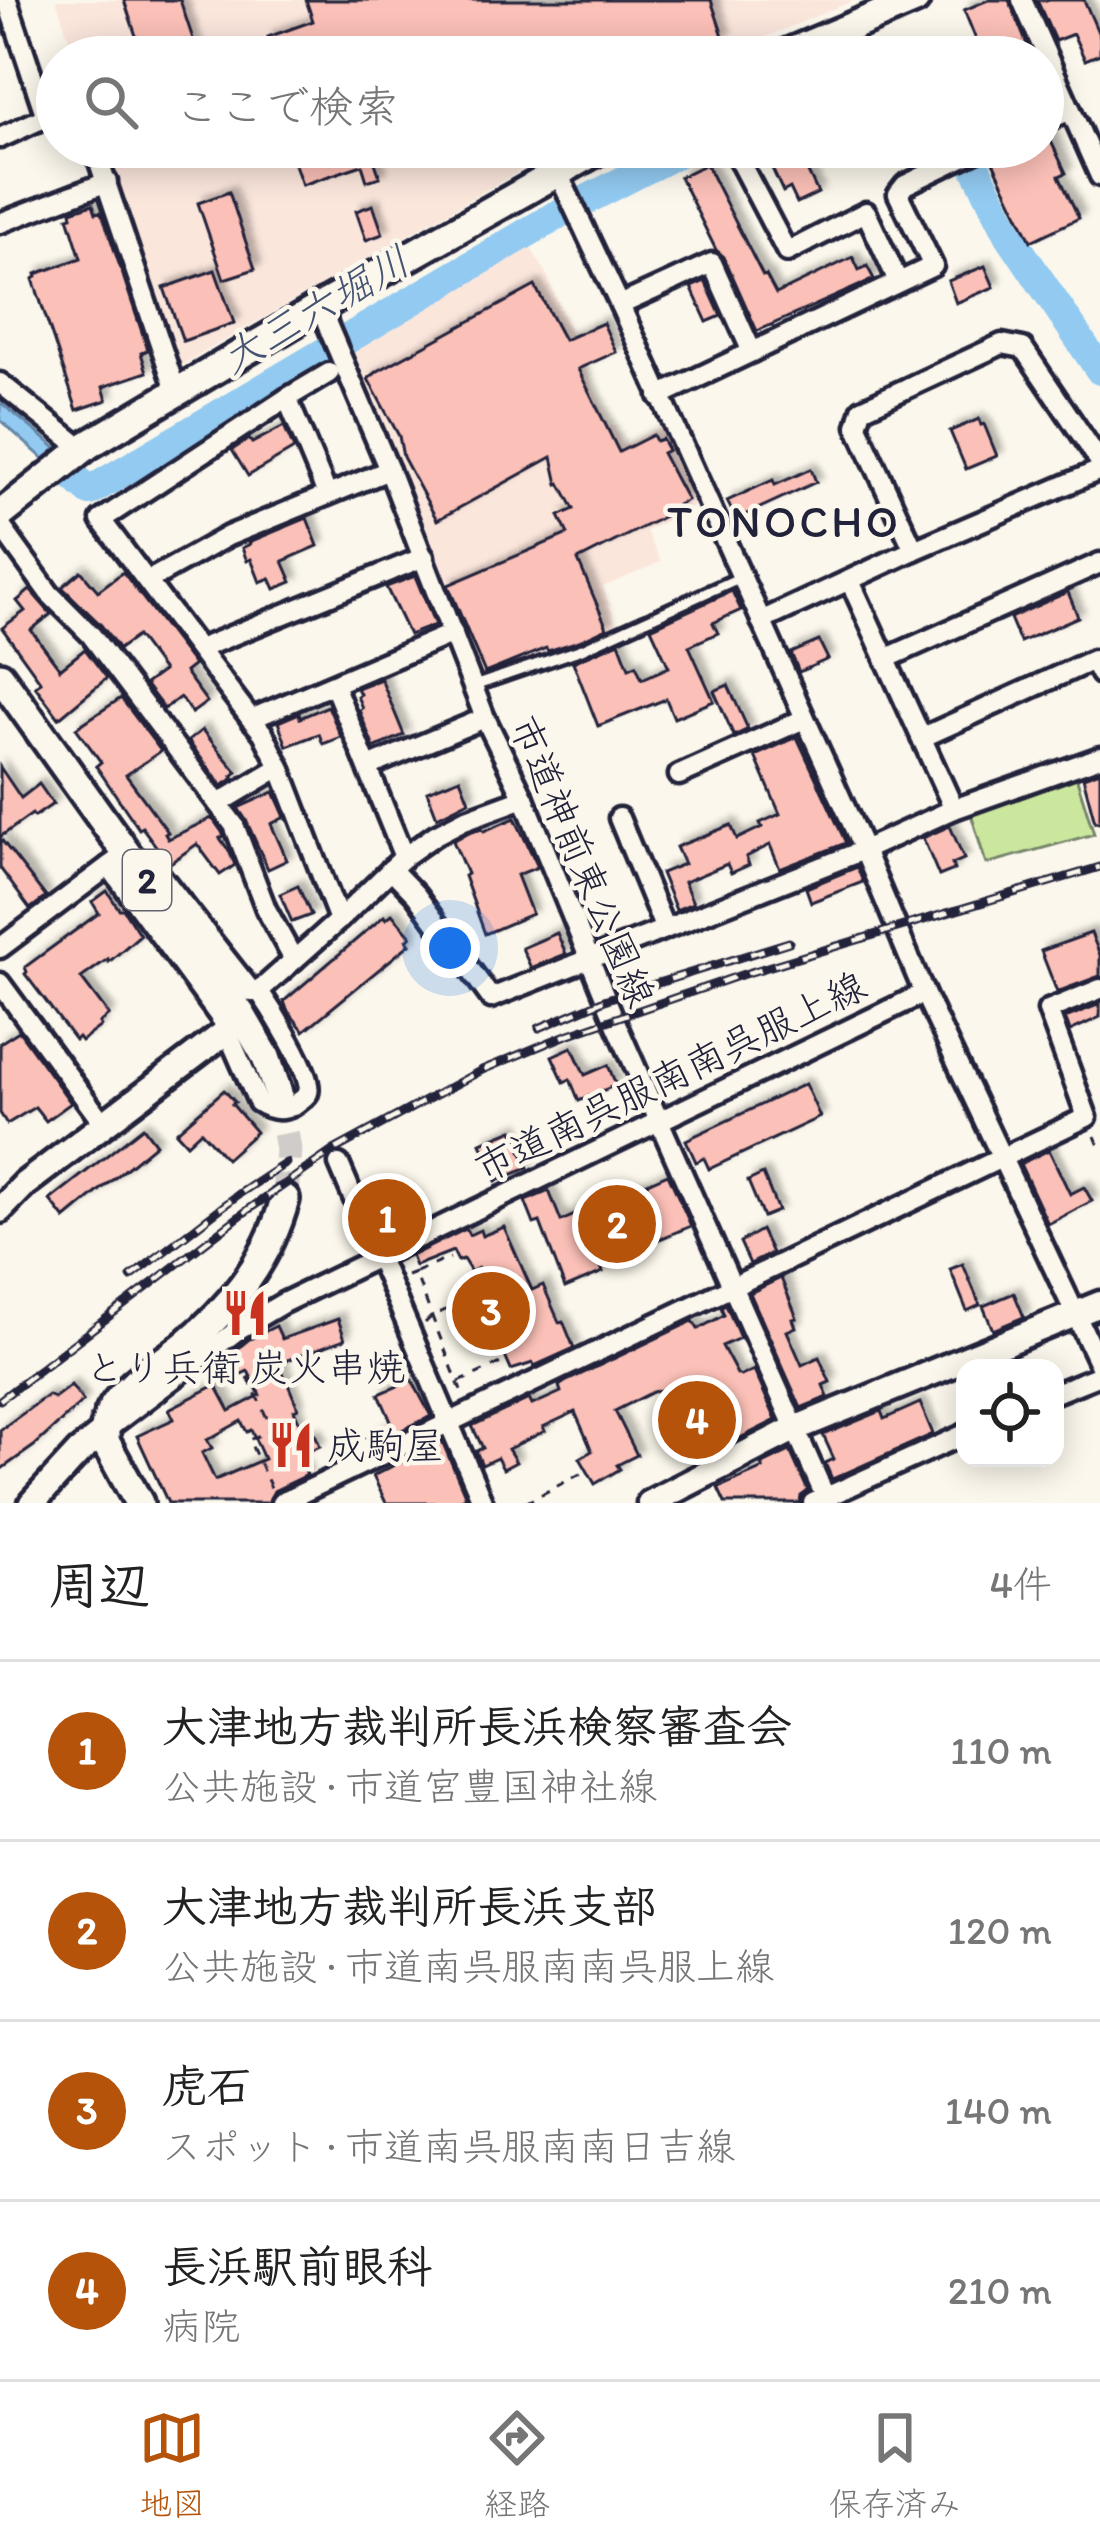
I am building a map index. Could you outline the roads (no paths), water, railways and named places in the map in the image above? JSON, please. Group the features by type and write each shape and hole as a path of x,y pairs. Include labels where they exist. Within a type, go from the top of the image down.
{"main road":[{"path":"829,36 915,0"},
{"path":"0,515 85,447 325,304 562,182 578,168"},
{"name":"2","path":"0,676 118,859 241,1014 266,1057 278,1093"},
{"path":"139,1503 109,1451 104,1433 109,1413 243,1286 268,1245 285,1199"}],"street":[{"path":"7,0 36,78"},
{"path":"1022,0 1038,36"},
{"path":"1064,94 1100,176"},
{"path":"1064,113 1071,110"},
{"path":"0,138 36,125"},
{"path":"102,168 173,382 182,389"},
{"path":"743,168 787,252 866,212 898,281"},
{"path":"659,397 933,266 898,194 905,185 940,168"},
{"path":"0,223 107,182"},
{"path":"562,182 924,993 1100,1370 1064,1388"},
{"path":"620,305 712,263 752,352"},
{"name":"市道神前東公園線","path":"325,304 335,366 389,470 485,718 524,798 822,1501"},
{"path":"761,621 1100,466 1023,348 1003,344 862,409 857,426 914,550"},
{"path":"335,366 101,520 263,734 339,920"},
{"path":"0,383 85,447"},
{"path":"287,398 327,494"},
{"path":"149,580 229,536 389,470"},
{"path":"0,525 49,593 91,635 234,825 266,909 294,960"},
{"path":"199,649 424,557"},
{"path":"885,659 1100,563"},
{"path":"850,581 954,809"},
{"path":"251,719 453,634"},
{"path":"922,738 1093,660 1100,674"},
{"path":"334,685 368,766 397,863 491,998 864,850 954,809 1100,757"},
{"path":"368,766 485,718"},
{"path":"679,775 804,719"},
{"path":"218,804 280,767"},
{"path":"118,859 157,871 252,992 260,991 397,863 435,835 524,798"},
{"path":"619,818 664,927"},
{"path":"0,948 118,859"},
{"path":"118,859 222,1019 259,1102 269,1109 285,1109 298,1104 309,1084 287,1034 260,991"},
{"path":"0,983 105,1126"},
{"path":"279,1503 1087,1118 1048,1010 1100,989"},
{"name":"市道南呉服南南呉服上線","path":"32,1503 79,1452 130,1408 283,1303 924,993"},
{"path":"0,1210 26,1184 227,1031"},
{"path":"339,1164 483,1503"},
{"path":"650,1503 794,1429 1100,1304"},
{"path":"822,1501 956,1438"}],"lane":[{"path":"474,686 582,649 740,577"}],"water":[{"path":"0,402 88,474 99,475 112,487 92,502 0,420"}],"waterway":[{"name":"大三六堀川","path":"73,476 90,491 557,215 648,168"},
{"name":"大三六堀川","path":"976,168 1010,236 1100,370"},
{"path":"1090,1322 1100,1319"},
{"path":"681,1503 791,1446"}],"tunnel":[{"path":"278,1093 288,1149 285,1199"}],"railway":[{"path":"0,1400 245,1212 334,1150 482,1070 564,1036 744,974 1100,867"},
{"path":"539,1028 607,999 789,942"},
{"path":"131,1277 286,1163"}],"place":[{"name":"大津地方裁判所長浜検察審査会","path":"387,1218"},
{"name":"大津地方裁判所長浜支部","path":"617,1224"},
{"name":"虎石","path":"491,1311"},
{"name":"とり兵衛 炭火串焼","path":"245,1313"},
{"name":"長浜駅前眼科","path":"697,1420"},
{"name":"成駒屋","path":"291,1445"}],"district":[{"name":"TONOCHO","path":"784,521"}]}
